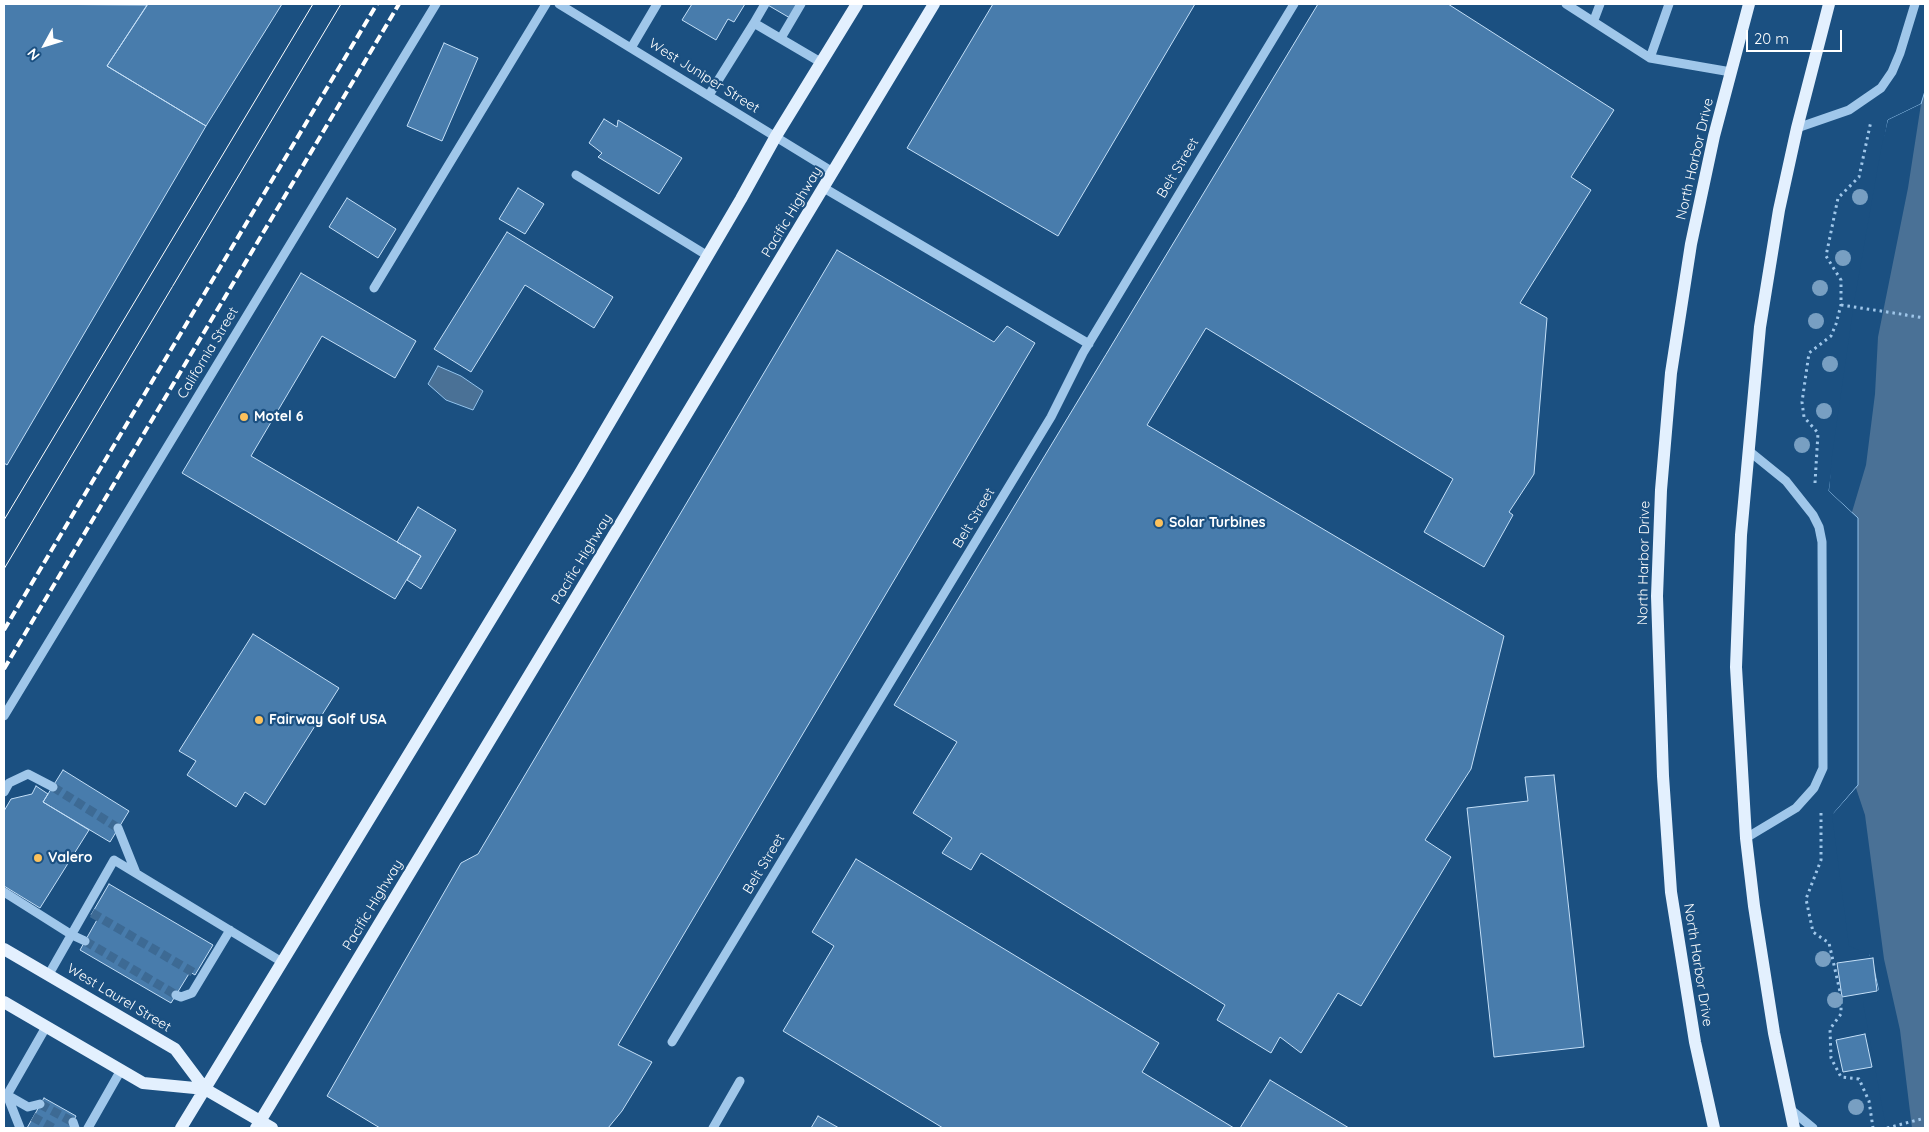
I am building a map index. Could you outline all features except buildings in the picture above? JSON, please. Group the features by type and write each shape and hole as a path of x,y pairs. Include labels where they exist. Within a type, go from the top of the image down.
{"main road":[{"path":"181,1128 540,540 708,256 776,136 857,4"},
{"name":"Pacific Highway","path":"258,1125 934,4"},
{"name":"North Harbor Drive","path":"1714,1128 1695,1042 1671,892 1663,776 1657,596 1661,490 1671,373 1691,244 1731,72 1750,4"},
{"path":"1794,1128 1772,1023 1746,838 1736,667 1741,535 1760,327 1779,210 1797,128 1829,4"},
{"name":"West Laurel Street","path":"4,950 49,974 175,1049 205,1089 258,1125 272,1128"},
{"name":"West Laurel Street","path":"4,1002 143,1083 205,1089"}],"street":[{"name":"California Street","path":"4,716 436,4"},
{"path":"374,288 546,4"},
{"name":"West Juniper Street","path":"559,4 834,172"},
{"path":"632,48 657,4"},
{"path":"709,95 765,4"},
{"path":"781,38 801,4"},
{"name":"Belt Street","path":"672,1042 1051,417 1088,344 1294,4"},
{"path":"1566,4 1594,20 1650,58 1731,72"},
{"path":"1594,20 1600,4"},
{"path":"1650,58 1669,4"},
{"path":"1797,128 1849,110 1881,88 1892,72 1900,53 1915,4"},
{"path":"754,23 822,62"},
{"path":"576,175 708,256"},
{"path":"824,188 1088,344"},
{"path":"1746,838 1796,808 1814,788 1823,768 1822,542 1819,527 1813,515 1786,481 1749,451"},
{"path":"4,792 9,783 28,774 53,787"},
{"path":"118,828 136,873"},
{"path":"49,974 89,911 114,860 282,962"},
{"path":"4,892 72,935 85,941"},
{"path":"176,995 181,997 187,996 230,930"},
{"path":"7,1095 46,1027"},
{"path":"88,1128 121,1070"},
{"path":"713,1128 740,1081"},
{"path":"7,1095 28,1107 33,1117"},
{"path":"7,1095 20,1128"},
{"path":"28,1107 40,1104"},
{"path":"1789,1109 1813,1128"}],"path":[{"path":"1841,305 1907,315"},
{"path":"1888,312 1925,318"},
{"path":"1887,1128 1925,1118"}],"water":[{"path":"1925,91 1925,1128 1888,1128 1866,1001 1879,990 1834,813 1858,785 1858,518 1829,491 1856,307 1888,120 1921,104"},
{"path":"438,366 461,376 483,391 473,410 446,400 428,384"}],"pier":[{"path":"1921,104 1908,188 1878,337 1875,394 1866,465 1852,512 1829,491 1832,456 1853,310 1856,307 1854,303 1881,149 1888,120"},
{"path":"1856,788 1865,815 1884,959 1900,1030 1912,1128 1886,1128 1863,1002 1873,992 1879,990 1873,959 1870,959 1870,955 1849,946 1832,815"}],"tunnel":[{"path":"53,787 118,828"},
{"path":"92,913 196,974"},
{"path":"85,941 176,995"},
{"path":"40,1104 73,1122"},
{"path":"33,1117 53,1128"}],"tram line":[{"path":"4,520 313,4"},
{"path":"4,569 341,4"}],"railway":[{"path":"4,630 377,4"},
{"path":"4,669 399,4"}],"place":[{"name":"Motel 6","path":"244,417"},
{"name":"Solar Turbines","path":"1159,523"},
{"name":"Fairway Golf USA","path":"259,720"},
{"name":"Valero","path":"38,858"}]}
